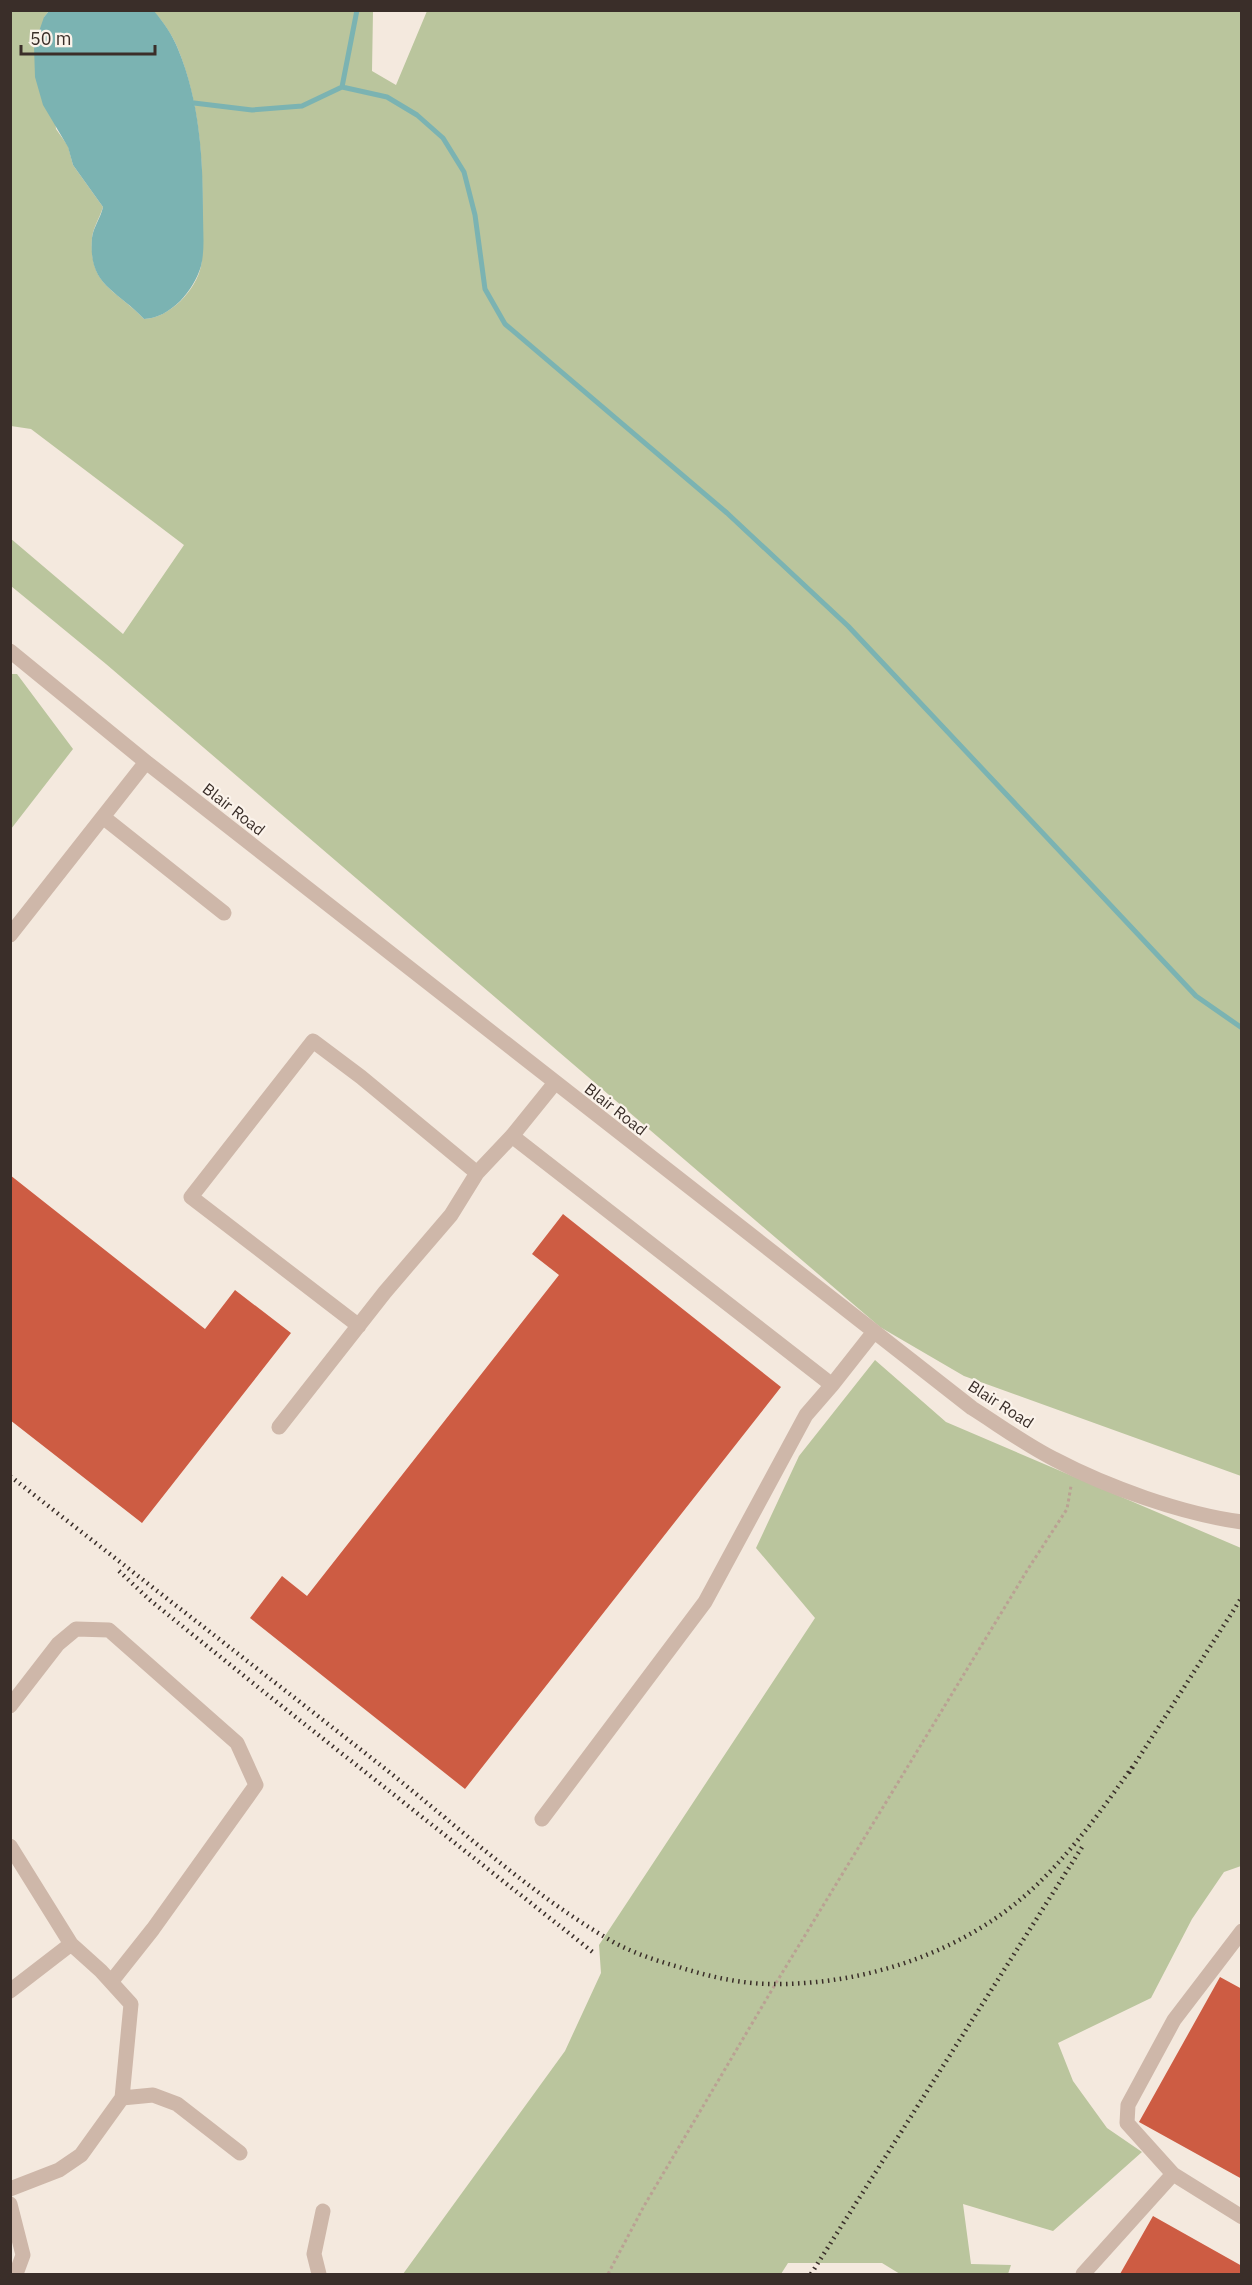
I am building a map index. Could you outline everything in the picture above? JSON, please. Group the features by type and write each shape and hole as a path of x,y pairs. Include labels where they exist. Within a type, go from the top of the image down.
{"street":[{"name":"Blair Road","path":"10,651 146,762 554,1084 972,1408 1054,1459 1129,1491 1182,1508 1242,1522"},
{"path":"10,935 146,762"},
{"path":"103,817 224,913"},
{"path":"359,1326 191,1197 313,1041 361,1077 477,1173"},
{"path":"279,1427 451,1215 477,1173 512,1136 554,1084"},
{"path":"512,1136 832,1385"},
{"path":"543,1819 705,1602 806,1414 873,1333"},
{"path":"10,1706 58,1644 76,1629 109,1630 237,1743 256,1785 153,1929 111,1982"},
{"path":"10,1846 70,1944 131,2004 122,2098 81,2154 59,2170 10,2189"},
{"path":"1242,1931 1174,2020 1128,2105 1127,2122 1173,2174 1242,2217"},
{"path":"10,1991 70,1944"},
{"path":"122,2098 153,2096 177,2104 240,2153"},
{"path":"1083,2274 1173,2174"},
{"path":"10,2204 22,2255 16,2274"},
{"path":"319,2274 314,2254 323,2211"}],"path":[{"path":"608,2274 644,2206 776,1983 1021,1579 1067,1509 1072,1490 1070,1466"}],"green space":[{"path":"11,11 49,11 44,17 56,129 68,146 73,165 103,207 92,238 95,267 106,286 144,319 163,314 188,293 198,275 202,252 201,160 192,93 176,44 153,11 373,11 372,71 396,85 427,11 1241,11 1241,1476 964,1376 880,1327 106,664 11,586 10,538 123,634 184,545 31,429 11,426"},
{"path":"11,674 17,674 73,749 11,829"},
{"path":"875,1360 946,1422 1241,1548 1241,1866 1224,1872 1192,1919 1151,1998 1058,2043 1073,2081 1107,2128 1142,2152 1053,2231 963,2204 971,2264 1011,2265 1008,2274 900,2274 882,2263 788,2263 781,2274 403,2274 565,2051 601,1973 599,1945 815,1618 756,1548 799,1456"}],"water":[{"path":"153,10 176,44 196,110 202,173 203,247 198,275 187,293 163,314 144,319 106,285 94,267 92,238 103,207 73,165 68,147 43,105 35,77 34,46 44,17 49,11"}],"building":[{"path":"10,1175 205,1329 235,1290 291,1333 142,1523 10,1420"},
{"path":"563,1214 781,1387 465,1789 250,1618 282,1576 307,1596 559,1275 532,1254"},
{"path":"1220,1977 1242,1989 1242,2179 1139,2122"},
{"path":"1153,2216 1242,2266 1242,2274 1120,2274"}],"waterway":[{"path":"194,103 252,110 302,106 342,87 357,10"},
{"path":"342,87 387,97 417,115 443,138 464,172 475,215 485,289 505,324 727,513 848,626 1196,996 1242,1028"}],"railway":[{"path":"10,1476 552,1902 623,1947 655,1960 700,1973 733,1981 767,1984 802,1983 872,1972 906,1963 939,1950 1001,1915 1043,1879 1097,1816 1133,1766"},
{"path":"119,1571 151,1601 264,1692 594,1953"},
{"path":"1129,1773 1242,1597"},
{"path":"811,2274 1084,1844"}]}
